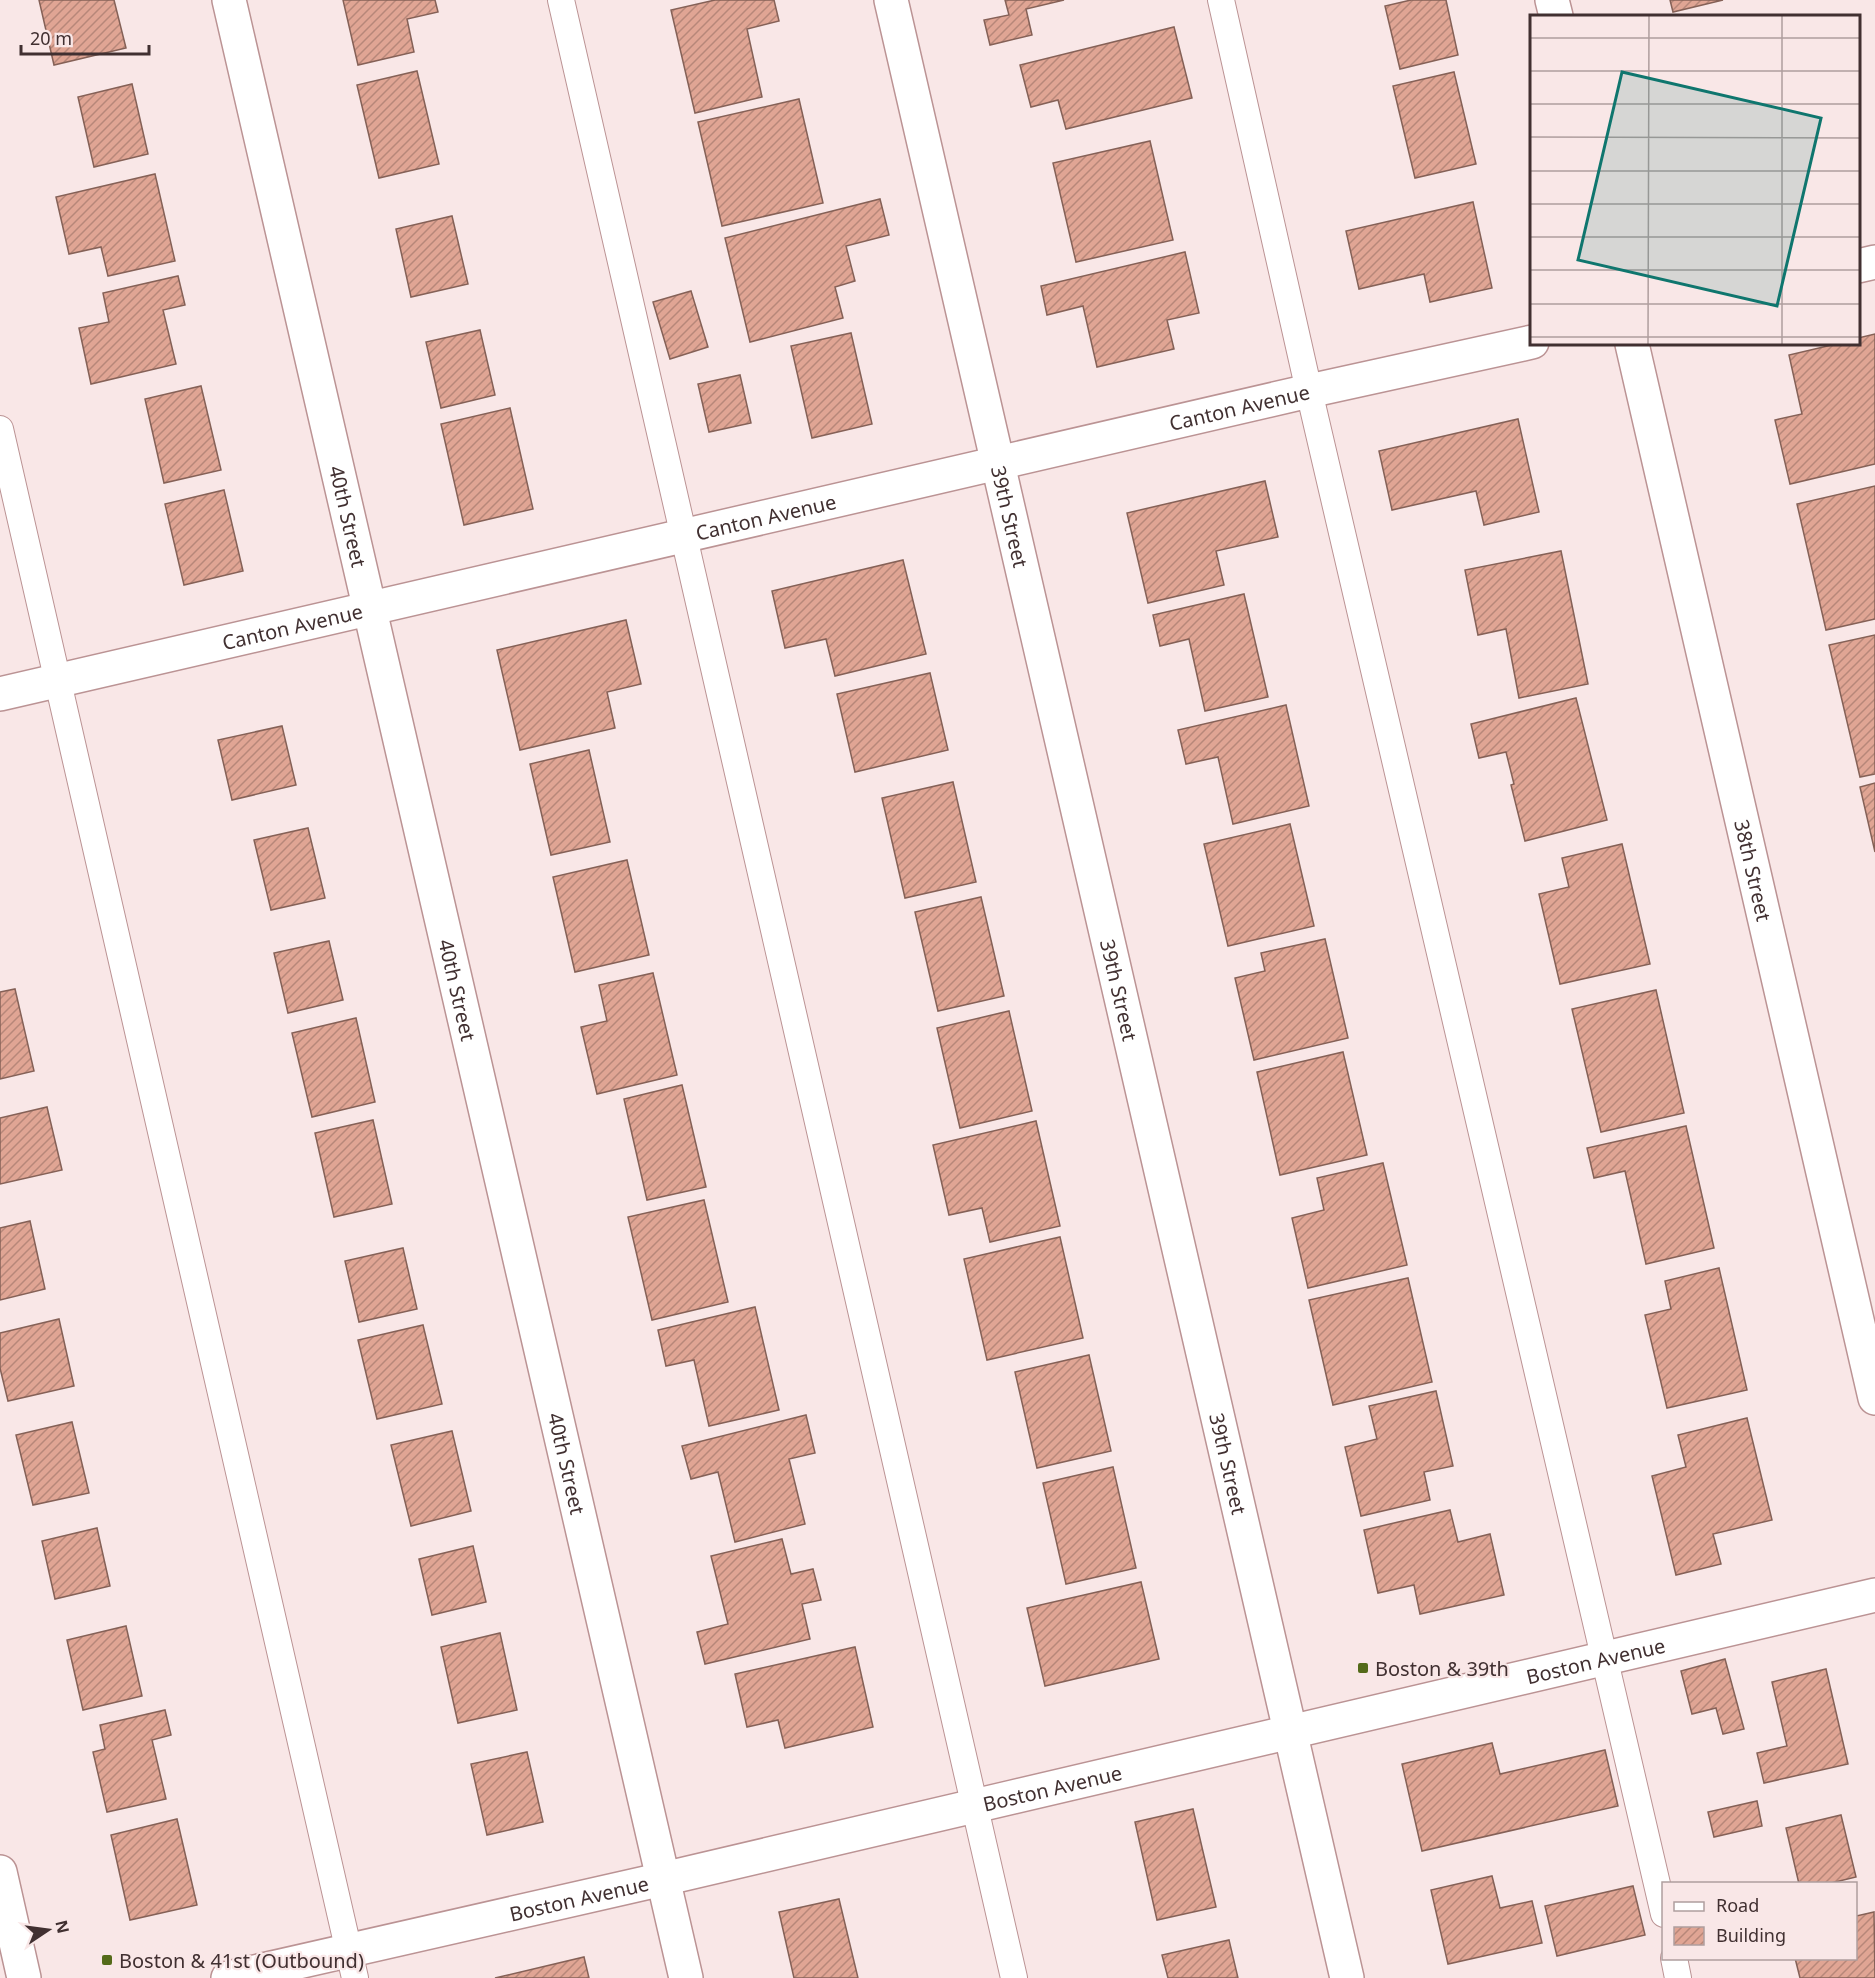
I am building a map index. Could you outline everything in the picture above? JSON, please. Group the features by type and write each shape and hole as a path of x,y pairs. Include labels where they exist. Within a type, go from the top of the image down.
{"street":[{"name":"40th Street","path":"229,0 686,1978"},
{"name":"39th Street","path":"891,0 1347,1978"},
{"path":"1552,0 1556,15"},
{"path":"1860,266 1875,262"},
{"name":"Canton Avenue","path":"0,694 1530,342"},
{"name":"38th Street","path":"1632,345 1875,1398"},
{"name":"Boston Avenue","path":"228,1978 352,1964 663,1880 1875,1595"},
{"path":"0,1872 24,1978"}],"lane":[{"path":"561,0 1014,1978"},
{"path":"1221,0 1662,1905"},
{"path":"0,429 352,1964"},
{"path":"1674,1960 1678,1978"}],"building":[{"path":"39,0 114,0 126,48 54,65"},
{"path":"343,0 435,0 438,12 407,19 414,52 358,65"},
{"path":"715,0 774,0 779,21 747,29 762,97 695,113 671,10"},
{"path":"1005,0 1064,0 1026,9 1032,35 990,45 984,20 1009,15"},
{"path":"1411,0 1446,0 1458,55 1400,69 1385,6"},
{"path":"1670,0 1723,0 1673,12"},
{"path":"1174,27 1192,98 1066,129 1058,100 1031,107 1020,65"},
{"path":"417,71 439,164 379,178 357,85"},
{"path":"1454,72 1476,164 1415,178 1393,86"},
{"path":"132,84 148,154 94,167 78,97"},
{"path":"799,99 823,203 722,226 698,122"},
{"path":"1150,141 1173,240 1076,262 1053,163"},
{"path":"155,174 175,261 108,276 101,247 69,254 56,197"},
{"path":"880,199 889,235 846,246 855,281 835,287 843,318 750,342 725,238"},
{"path":"1473,202 1492,288 1430,302 1424,274 1359,289 1346,231"},
{"path":"452,216 468,284 411,297 396,229"},
{"path":"1185,252 1199,313 1167,320 1174,349 1097,367 1083,306 1047,315 1041,286"},
{"path":"178,276 185,305 163,310 176,364 91,384 79,328 109,322 103,293"},
{"path":"691,291 708,347 670,359 653,302"},
{"path":"480,330 495,395 441,408 426,342"},
{"path":"851,333 872,424 812,438 791,346"},
{"path":"1875,334 1875,464 1790,484 1775,420 1802,414 1789,355 1832,345 1860,345 1860,338"},
{"path":"740,375 751,423 709,432 698,384"},
{"path":"201,386 221,470 164,483 145,399"},
{"path":"510,408 533,509 464,525 441,424"},
{"path":"1518,419 1539,512 1484,525 1476,491 1392,510 1379,451"},
{"path":"1265,481 1278,537 1216,551 1224,585 1148,603 1127,513"},
{"path":"1875,486 1875,619 1826,630 1797,504"},
{"path":"224,490 243,571 184,585 165,504"},
{"path":"1561,551 1588,684 1519,698 1506,629 1478,635 1465,570"},
{"path":"903,560 926,654 835,676 826,639 785,648 772,591"},
{"path":"1244,594 1268,697 1205,711 1189,639 1160,646 1153,615"},
{"path":"626,620 641,684 607,692 615,728 520,750 497,650"},
{"path":"1875,635 1875,774 1860,777 1829,645"},
{"path":"930,673 948,750 855,772 837,694"},
{"path":"1576,698 1607,820 1525,841 1511,785 1514,784 1506,752 1479,758 1471,724"},
{"path":"1286,705 1309,806 1233,824 1218,757 1186,764 1178,730"},
{"path":"282,726 296,785 232,800 218,740"},
{"path":"589,750 610,842 551,855 530,764"},
{"path":"953,782 976,882 905,898 882,798"},
{"path":"1875,783 1875,852 1860,787"},
{"path":"1290,824 1314,926 1228,946 1204,844"},
{"path":"308,828 325,898 271,910 254,840"},
{"path":"1622,844 1650,964 1560,984 1539,894 1569,887 1562,858"},
{"path":"627,860 649,955 575,972 553,877"},
{"path":"981,897 1004,996 938,1011 915,912"},
{"path":"1325,939 1348,1038 1254,1060 1235,978 1265,971 1261,953"},
{"path":"329,941 343,1000 288,1013 274,953"},
{"path":"653,973 677,1075 597,1094 581,1027 607,1021 599,985"},
{"path":"15,989 34,1071 0,1079 0,992"},
{"path":"1656,990 1684,1113 1601,1132 1572,1009"},
{"path":"1009,1011 1032,1111 960,1128 937,1028"},
{"path":"356,1018 375,1102 312,1117 292,1033"},
{"path":"1343,1052 1367,1155 1280,1175 1257,1072"},
{"path":"682,1085 706,1187 647,1200 624,1099"},
{"path":"47,1107 62,1170 0,1184 0,1118"},
{"path":"373,1120 392,1204 334,1217 315,1133"},
{"path":"1036,1121 1060,1226 990,1242 982,1208 949,1215 933,1145"},
{"path":"1686,1126 1714,1248 1646,1264 1625,1171 1594,1178 1587,1148"},
{"path":"1383,1163 1407,1265 1308,1288 1292,1218 1324,1210 1317,1178"},
{"path":"704,1200 728,1302 652,1320 628,1217"},
{"path":"30,1221 45,1289 0,1300 0,1228"},
{"path":"1060,1237 1083,1338 987,1360 964,1259"},
{"path":"403,1248 417,1309 359,1322 345,1261"},
{"path":"1719,1268 1747,1390 1667,1408 1645,1315 1671,1309 1665,1281"},
{"path":"1408,1278 1432,1382 1333,1405 1309,1300"},
{"path":"755,1307 779,1410 709,1426 694,1360 666,1366 658,1330"},
{"path":"59,1319 74,1386 8,1401 0,1368 0,1333"},
{"path":"423,1325 442,1404 377,1419 358,1340"},
{"path":"1089,1355 1111,1451 1037,1468 1015,1372"},
{"path":"1436,1391 1453,1466 1424,1472 1430,1500 1361,1516 1345,1447 1377,1439 1369,1406"},
{"path":"806,1415 815,1453 789,1459 805,1524 735,1542 718,1472 691,1479 682,1446"},
{"path":"1747,1418 1772,1520 1713,1534 1721,1564 1676,1575 1652,1476 1686,1467 1678,1435"},
{"path":"72,1422 89,1493 33,1505 16,1435"},
{"path":"452,1431 471,1511 411,1526 391,1445"},
{"path":"1113,1467 1136,1568 1066,1584 1043,1483"},
{"path":"1450,1510 1458,1542 1490,1534 1504,1595 1420,1614 1414,1585 1378,1593 1364,1530"},
{"path":"97,1528 110,1586 55,1599 42,1541"},
{"path":"782,1539 791,1574 813,1569 821,1600 802,1604 810,1639 705,1664 697,1632 728,1624 711,1556"},
{"path":"473,1546 486,1602 432,1615 419,1559"},
{"path":"1141,1582 1159,1659 1045,1686 1027,1608"},
{"path":"126,1626 142,1696 83,1710 67,1640"},
{"path":"500,1633 517,1710 458,1723 441,1647"},
{"path":"855,1647 873,1727 785,1748 778,1720 747,1727 735,1674"},
{"path":"1725,1659 1744,1729 1723,1734 1716,1708 1692,1714 1681,1671"},
{"path":"1826,1669 1848,1764 1764,1783 1757,1753 1787,1746 1772,1682"},
{"path":"165,1710 171,1735 152,1740 166,1799 107,1812 93,1752 105,1749 100,1725"},
{"path":"1492,1743 1500,1774 1605,1750 1618,1806 1422,1851 1402,1764"},
{"path":"527,1752 543,1822 487,1835 471,1764"},
{"path":"1757,1801 1762,1826 1714,1837 1708,1812"},
{"path":"1193,1809 1216,1907 1157,1920 1135,1822"},
{"path":"1841,1815 1856,1877 1835,1882 1799,1882 1786,1828"},
{"path":"177,1819 197,1905 130,1920 111,1835"},
{"path":"1492,1876 1500,1908 1532,1901 1542,1943 1448,1964 1431,1890"},
{"path":"1633,1886 1645,1935 1557,1956 1545,1906"},
{"path":"839,1899 858,1978 794,1978 779,1912"},
{"path":"1874,1912 1875,1978 1800,1978 1796,1960 1857,1960 1857,1916"},
{"path":"1229,1940 1238,1978 1168,1978 1162,1955"},
{"path":"584,1957 589,1978 495,1978"}],"place":[{"name":"Boston & 39th","path":"1363,1668"},
{"name":"Boston & 41st (Outbound)","path":"107,1960"}]}
